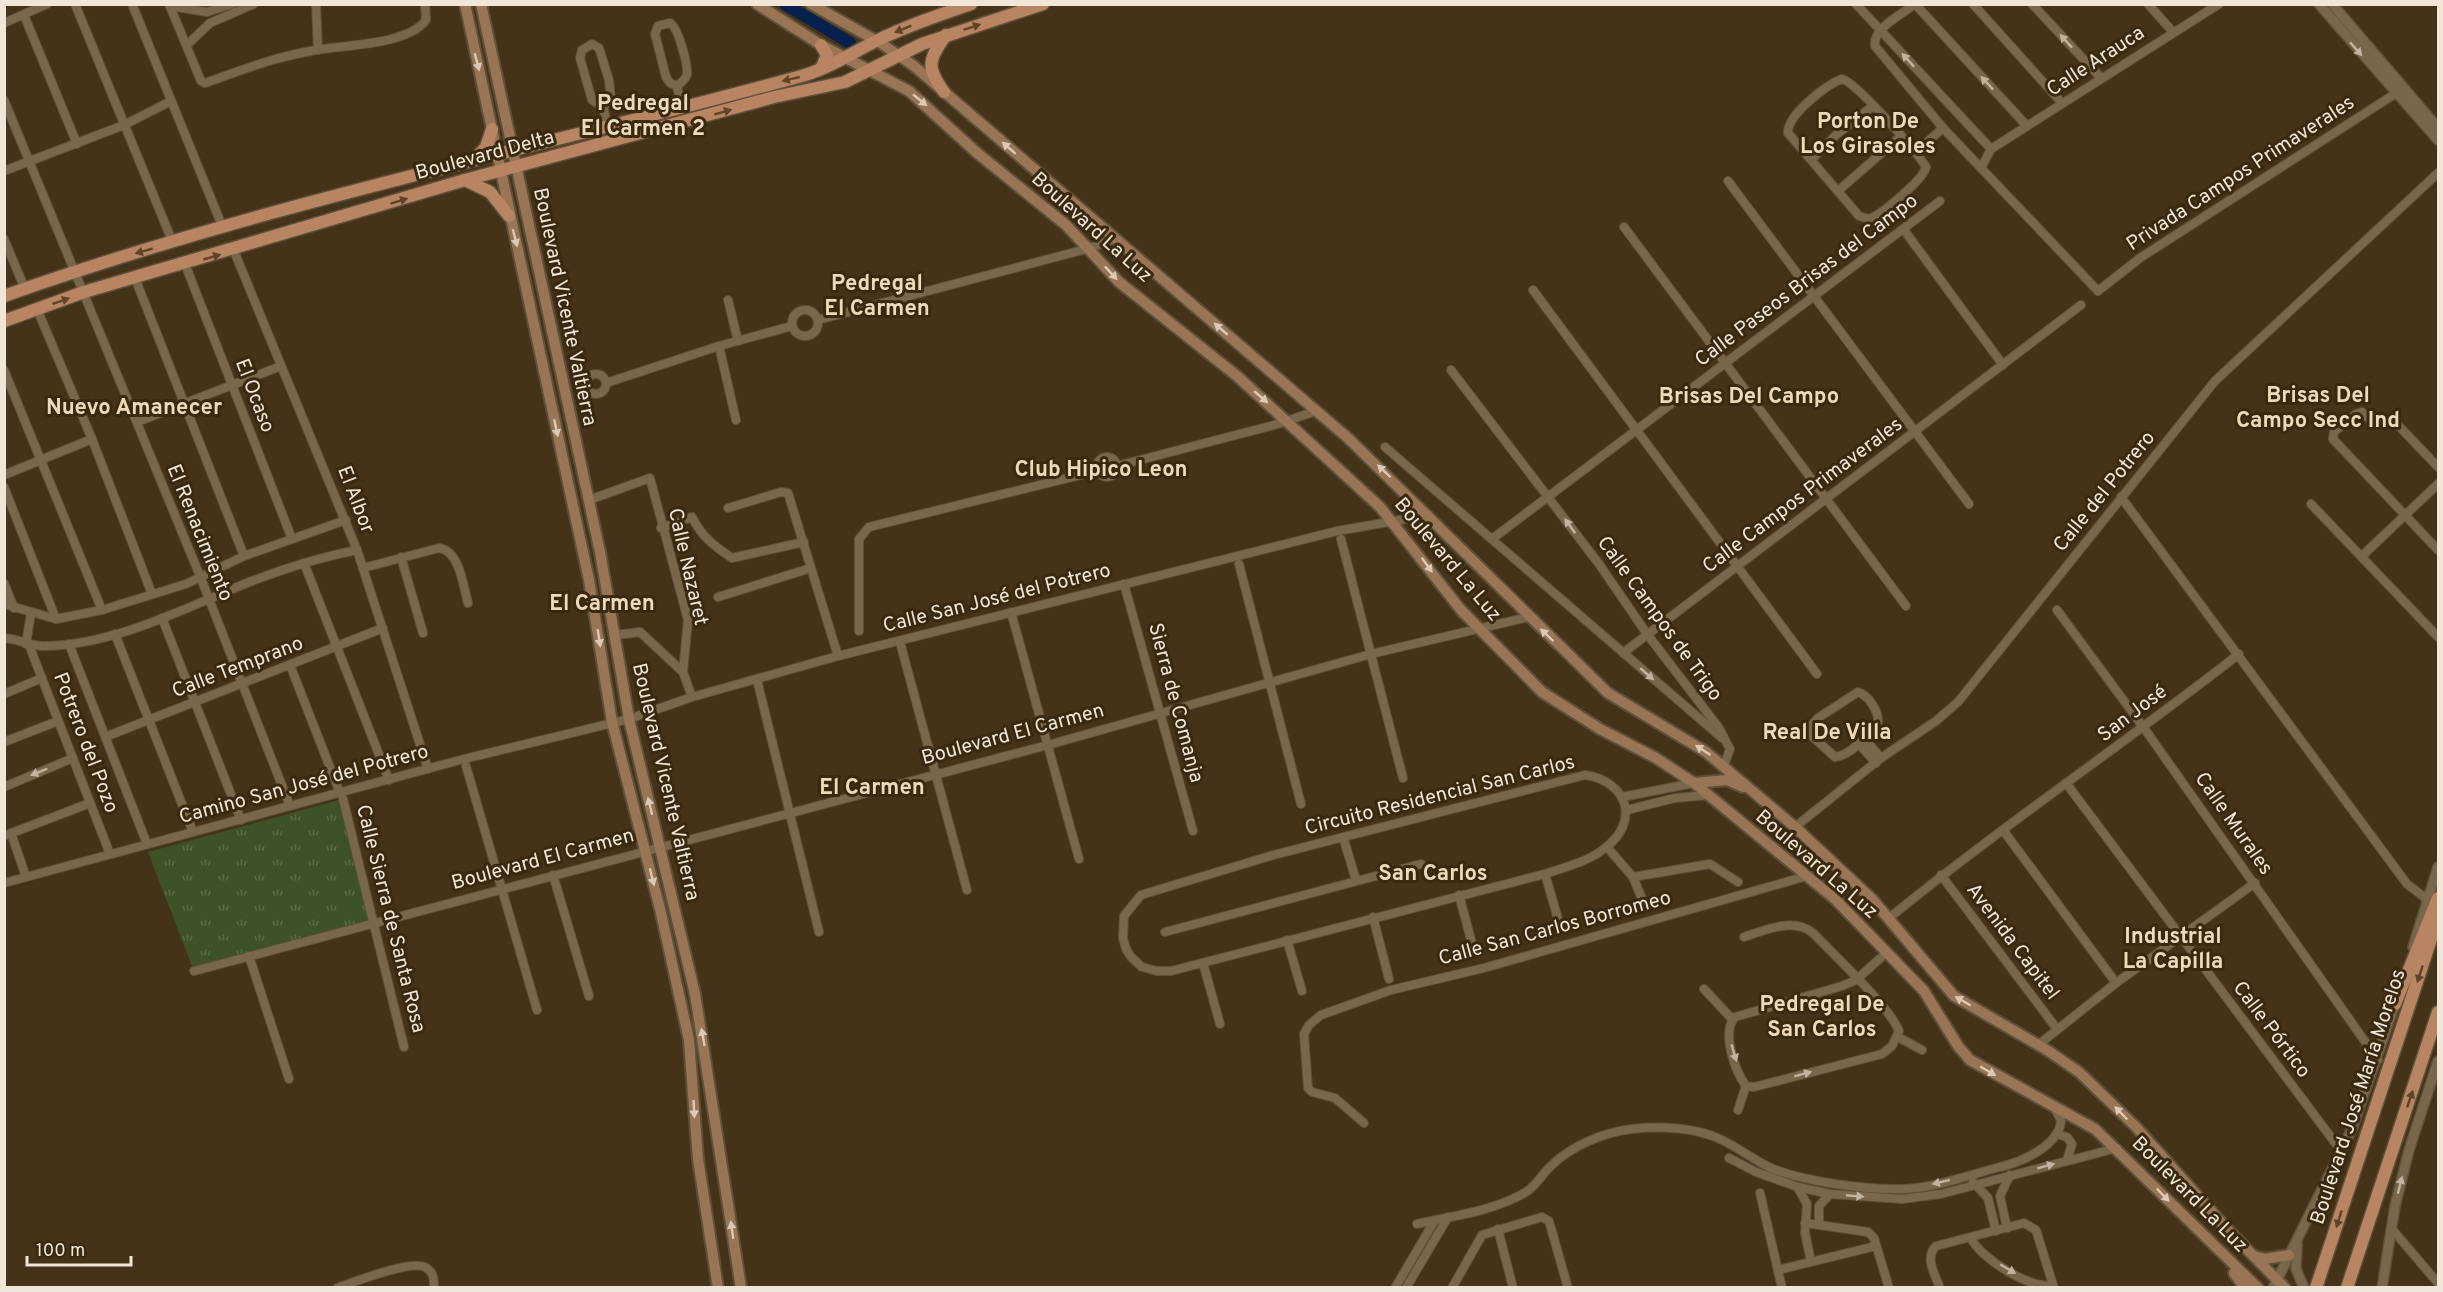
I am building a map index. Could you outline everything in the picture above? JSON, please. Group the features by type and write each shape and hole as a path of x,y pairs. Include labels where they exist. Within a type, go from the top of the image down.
{"main road":[{"name":"Boulevard Vicente Valtierra","path":"465,4 589,580 612,722 645,850 689,1040 697,1150 718,1287"},
{"name":"Boulevard Vicente Valtierra","path":"481,4 616,635 629,719 704,1042 741,1287"},
{"name":"Boulevard La Luz","path":"757,4 821,45 896,83 921,100 976,152 1090,248 1119,282 1193,339 1289,421 1394,522 1454,602 1551,699 1656,758 1694,783 1807,876 1835,900 1924,991 1958,1046 1970,1060 2084,1121 2117,1148 2218,1251 2258,1287"},
{"name":"Boulevard La Luz","path":"811,4 898,55 944,92 1316,411 1429,515 1528,617 1608,693 1724,765 1858,885 1889,918 1954,996 2079,1072 2115,1107 2252,1255 2274,1283 2285,1287"},
{"name":"Boulevard Delta","path":"4,296 75,272 273,214 821,69 876,41 970,4"},
{"name":"Boulevard Delta","path":"4,321 84,292 234,250 465,180 774,97 845,82 898,55 946,35 1043,4"},
{"path":"944,92 931,72 931,63 946,35"},
{"path":"821,45 826,55 821,69"},
{"path":"667,110 672,126"},
{"path":"475,159 486,147 492,129"},
{"path":"567,138 571,153"},
{"path":"465,180 490,192 510,216"},
{"path":"341,218 331,209 342,195"},
{"path":"273,214 286,221 281,235"},
{"path":"1708,795 1713,781 1724,765"},
{"path":"1694,783 1727,780 1755,792"},
{"path":"2395,1004 2433,899"},
{"name":"Boulevard José María Morelos","path":"2316,1287 2439,918"},
{"path":"1924,991 1937,978"},
{"path":"2346,1287 2439,1012"},
{"path":"2218,1251 2246,1287"},
{"path":"2252,1255 2265,1259 2289,1255"}],"street":[{"path":"4,23 47,4"},
{"path":"75,4 173,243"},
{"path":"132,4 224,228"},
{"path":"169,5 207,12 232,4"},
{"path":"187,45 210,23 254,4"},
{"path":"316,4 318,50"},
{"path":"169,5 201,81 205,83 267,62 318,50 363,45 414,31 426,20 425,4"},
{"path":"1856,4 1881,30 1990,149 1982,168 1943,128 1877,49 1874,40 1881,30 1915,5 2027,126"},
{"path":"1973,4 2062,103"},
{"path":"2032,4 2100,78"},
{"path":"2148,4 2173,32"},
{"name":"Calle Arauca","path":"1990,149 2173,32 2207,7 2219,4"},
{"path":"2319,4 2395,93 2439,140"},
{"path":"2332,4 2439,128"},
{"path":"207,12 210,23"},
{"path":"24,15 77,144"},
{"path":"664,24 675,26 686,67 687,75 677,86 670,83 666,77 655,34 658,26 664,24"},
{"path":"603,107 612,96 609,80 598,48 589,45 580,52 580,58 592,100 603,107 608,127"},
{"path":"1845,80 1873,106 1916,152 1926,171 1874,218 1864,219 1859,216 1812,159 1789,137 1788,126 1819,93 1838,81 1845,80"},
{"path":"677,86 681,106"},
{"name":"Privada Campos Primaverales","path":"1982,168 2098,291 2140,258 2405,88"},
{"name":"El Renacimiento","path":"4,100 201,579 290,806"},
{"path":"4,171 124,126 171,101"},
{"path":"1812,159 1873,106"},
{"path":"1916,152 1943,128"},
{"path":"1839,190 1900,137"},
{"name":"Calle del Potrero","path":"1795,827 1879,760 1936,721 1958,702 2121,497 2226,370 2439,173"},
{"path":"1728,181 1969,504"},
{"name":"Calle Paseos Brisas del Campo","path":"1492,539 1636,429 1815,298 1940,201"},
{"path":"1624,227 1906,606"},
{"path":"1904,230 2003,365 2081,305"},
{"path":"4,239 25,289"},
{"path":"818,320 1090,248 1114,239"},
{"name":"El Albor","path":"234,250 346,520 428,769"},
{"name":"El Ocaso","path":"185,264 292,539"},
{"path":"135,278 244,556"},
{"path":"1533,290 1816,674"},
{"path":"728,300 738,341"},
{"path":"37,309 92,440 152,594"},
{"path":"805,310 811,311 818,320 815,331 805,336 795,331 792,326 795,315 805,310"},
{"path":"606,383 719,346 792,326"},
{"path":"719,346 736,420"},
{"name":"Calle Campos Primaverales","path":"1623,653 1827,501 2003,365"},
{"path":"137,422 281,366"},
{"name":"Calle Campos de Trigo","path":"1451,369 1548,496 1728,743"},
{"path":"4,370 102,610"},
{"path":"1117,466 1112,459 1107,457 1098,462 1097,471 1101,476 1112,476 1117,466 1289,421 1316,411"},
{"path":"2370,419 2359,412 2334,432 2333,439 2439,550"},
{"path":"2395,422 2439,467"},
{"path":"4,475 92,440"},
{"path":"1385,447 1728,743 1730,754 1724,765"},
{"path":"859,631 859,539 870,527 1097,471"},
{"name":"Calle Nazaret","path":"588,500 650,478 661,528 688,620 683,672 692,697"},
{"path":"2363,555 2404,514 2439,484"},
{"path":"4,487 7,501 56,619"},
{"path":"728,508 786,492 804,542 838,656"},
{"path":"2121,497 2407,884 2433,899 2439,867"},
{"path":"2311,504 2363,555 2439,637"},
{"name":"Calle San José del Potrero","path":"612,722 629,719 692,697 838,656 1011,612 1337,531 1429,515"},
{"path":"661,528 692,517 700,532 709,542 732,558 804,542"},
{"path":"4,604 56,619 102,610 201,579 244,556 346,520"},
{"path":"1341,539 1403,778"},
{"path":"363,568 440,548 448,550 453,556 468,603"},
{"path":"4,645 69,644 115,634 304,563 357,550"},
{"path":"401,557 423,633"},
{"path":"304,563 389,780"},
{"path":"1239,564 1301,804"},
{"path":"718,597 811,568"},
{"path":"4,583 14,608"},
{"name":"Sierra de Comanja","path":"1124,584 1193,831"},
{"name":"Calle Murales","path":"2057,610 2255,883 2378,1060"},
{"path":"1011,612 1079,859"},
{"path":"24,643 31,613"},
{"name":"Boulevard El Carmen","path":"194,971 1048,745 1371,654 1528,617"},
{"path":"162,618 241,820"},
{"name":"Calle Temprano","path":"105,737 383,628"},
{"path":"616,635 640,632 683,672"},
{"path":"115,634 193,832"},
{"path":"4,638 24,643"},
{"name":"Potrero del Pozo","path":"24,643 42,678 110,854"},
{"path":"69,644 147,844"},
{"path":"901,646 967,890"},
{"name":"San José","path":"1889,918 1941,875 2144,728 2239,654"},
{"name":"Calle Sierra de Santa Rosa","path":"290,665 342,796 404,1047"},
{"path":"4,694 42,678"},
{"path":"758,684 819,932"},
{"path":"1858,692 1867,698 1879,719 1876,726 1861,741 1839,757 1835,757 1812,736 1811,726 1818,718 1858,692"},
{"path":"4,742 58,721"},
{"name":"Camino San José del Potrero","path":"4,883 290,806 342,796 428,769 612,722"},
{"path":"1861,741 1879,760"},
{"path":"4,787 73,758"},
{"path":"466,766 537,1010"},
{"name":"Circuito Residencial San Carlos","path":"1622,797 1610,785 1596,777 1573,777 1343,837 1140,895 1129,906 1124,916 1123,938 1136,963 1157,971 1171,971 1203,963 1545,874 1581,862 1607,847 1619,831 1627,810"},
{"path":"1694,783 1622,797 1627,810 1675,798 1708,795"},
{"name":"Calle Pórtico","path":"2066,783 2342,1152"},
{"path":"1672,788 1675,798"},
{"path":"26,877 8,834 90,803"},
{"path":"2003,830 2116,983"},
{"path":"1343,837 1356,880"},
{"path":"1607,847 1634,877 1645,906"},
{"path":"1165,932 1421,864"},
{"path":"1634,877 1710,864 1738,882"},
{"path":"1545,874 1561,929"},
{"path":"554,875 589,996"},
{"name":"Avenida Capitel","path":"1941,875 2057,1029"},
{"name":"Calle San Carlos Borromeo","path":"1364,1123 1335,1098 1312,1092 1308,1088 1304,1034 1314,1020 1391,990 1484,968 1807,876"},
{"path":"2038,1045 2116,983 2255,883"},
{"path":"1459,895 1474,951"},
{"path":"1373,917 1389,978"},
{"path":"1744,937 1784,926 1804,926 1856,980 1892,1018 1899,1031 1898,1037 1889,1050 1882,1054 1754,1087 1746,1086 1741,1080 1728,1034 1732,1019 1739,1014 1823,992 1856,980 1886,953"},
{"path":"1287,940 1302,991"},
{"path":"249,956 289,1079"},
{"path":"1203,963 1220,1024"},
{"path":"1704,989 1732,1019"},
{"path":"2274,1283 2342,1152 2378,1060 2395,1004"},
{"path":"1898,1037 1922,1050"},
{"path":"2382,1287 2391,1228 2409,1150 2439,1061"},
{"path":"1738,1110 1746,1086"},
{"path":"1417,1224 1492,1205 1527,1192 1556,1161 1569,1152 1596,1138 1631,1129 1663,1128 1707,1134 1758,1162 1795,1175 1831,1182 1902,1189 1972,1175 2026,1159 2056,1134 2061,1120 2050,1103"},
{"path":"2056,1134 2067,1137 2072,1144 2067,1160"},
{"path":"1730,1158 1762,1174 1797,1187 1830,1194 1922,1198 2117,1148"},
{"path":"1795,1175 1797,1187 1807,1204 1805,1223 1811,1261"},
{"path":"1972,1175 1974,1185 1988,1198 1996,1231"},
{"path":"2007,1228 2000,1196 2010,1175"},
{"path":"1760,1193 1782,1287"},
{"path":"1819,1225 1819,1206 1830,1194"},
{"path":"1988,1198 2000,1196"},
{"path":"1807,1204 1819,1206"},
{"path":"1406,1287 1448,1217"},
{"path":"1452,1287 1482,1234 1546,1218 1550,1221 1568,1287"},
{"path":"1395,1287 1435,1220"},
{"path":"1805,1223 1862,1229 1872,1234 1889,1287"},
{"path":"1940,1287 1930,1261 1933,1249 1942,1244 2024,1223 2036,1230 2054,1286 2037,1286 1995,1262 1978,1250 1971,1238"},
{"path":"2391,1228 2405,1247 2439,1283"},
{"path":"1498,1229 1513,1287"},
{"path":"2298,1238 2296,1269 2304,1287"},
{"path":"2374,1287 2389,1243"},
{"path":"1778,1270 1876,1246"},
{"path":"1409,1264 1418,1269"},
{"path":"337,1287 414,1265 430,1271 433,1275 434,1287"}],"green space":[{"path":"343,799 374,924 194,971 148,852"}],"waterway":[{"path":"785,4 850,43"}],"district":[{"name":"Pedregal El Carmen 2","path":"643,116"},
{"name":"Porton De Los Girasoles","path":"1868,134"},
{"name":"Pedregal El Carmen","path":"877,296"},
{"name":"Brisas Del Campo","path":"1749,397"},
{"name":"Nuevo Amanecer","path":"134,408"},
{"name":"Brisas Del Campo Secc Ind","path":"2318,408"},
{"name":"Club Hipico Leon","path":"1101,470"},
{"name":"El Carmen","path":"602,604"},
{"name":"Real De Villa","path":"1827,733"},
{"name":"El Carmen","path":"872,788"},
{"name":"San Carlos","path":"1433,874"},
{"name":"Industrial La Capilla","path":"2173,950"},
{"name":"Pedregal De San Carlos","path":"1822,1018"}]}
